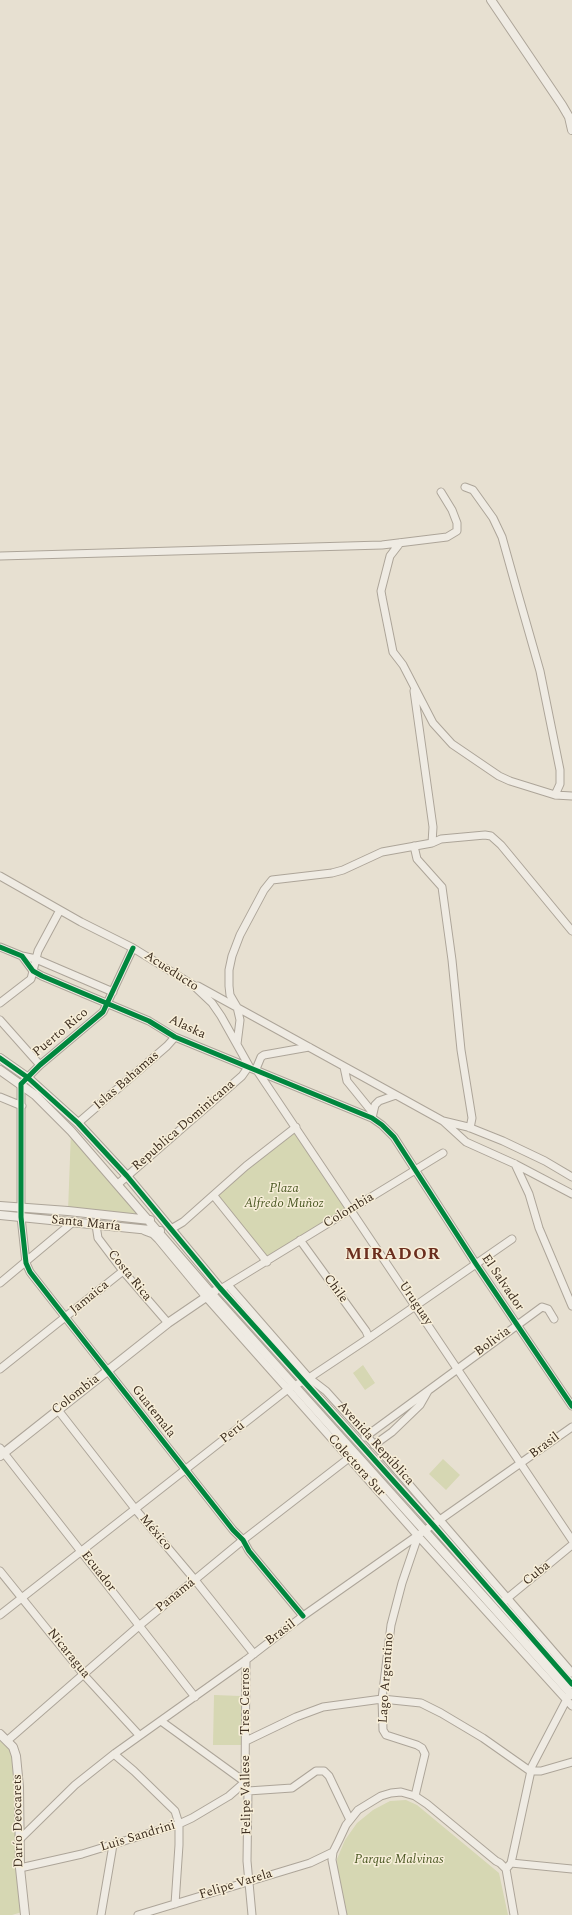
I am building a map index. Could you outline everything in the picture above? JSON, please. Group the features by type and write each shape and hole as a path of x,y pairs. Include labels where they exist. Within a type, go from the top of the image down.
{"street":[{"path":"491,0 562,105 569,117 572,130"},
{"path":"465,487 473,490 493,518 502,537 540,671 560,770 560,784 555,795"},
{"path":"0,556 382,546 446,537 457,530 457,523 452,510 441,492"},
{"path":"400,543 390,556 381,591 382,597 392,648 432,723 452,744 499,776 510,781 555,795 572,796"},
{"path":"413,685 433,827 432,843"},
{"path":"237,1044 240,1020 237,1007 230,995 228,986 229,970 232,956 240,935 268,883 272,880 332,874 376,854 432,843 441,839 451,837 491,836 501,845 572,931"},
{"path":"414,846 417,859 442,887 452,960 460,1050 472,1118 470,1128"},
{"name":"Acueducto","path":"0,876 60,910 133,948 188,981 212,1003 237,1044 248,1066"},
{"path":"0,1003 31,979 38,951 60,910"},
{"path":"0,947 22,956 36,959 113,992"},
{"name":"Puerto Rico","path":"21,1084 40,1065 98,1017 107,1004 133,948"},
{"path":"22,956 32,971"},
{"name":"Alaska","path":"32,971 149,1021 175,1037 372,1116"},
{"path":"188,981 443,1121 466,1142 515,1164 572,1194"},
{"path":"0,1020 40,1065"},
{"name":"Islas Bahamas","path":"78,1123 167,1046 175,1037"},
{"path":"256,1069 261,1057 264,1055 309,1047"},
{"name":"Avenida República","path":"0,1058 27,1077 78,1123 127,1176 160,1219 224,1287 436,1523 504,1601 572,1684"},
{"name":"Republica Dominicana","path":"118,1184 242,1076 248,1066"},
{"path":"344,1067 347,1081 372,1116"},
{"name":"Uruguay","path":"256,1069 572,1540"},
{"name":"Avenida República","path":"0,1070 35,1095 71,1131 159,1232 208,1295 421,1534 570,1694"},
{"name":"Guatemala","path":"21,1084 21,1216 26,1263 30,1272 185,1471 243,1540 254,1557 303,1616"},
{"path":"372,1116 375,1105 379,1101 396,1095"},
{"path":"0,1097 22,1106"},
{"name":"El Salvador","path":"372,1116 394,1137 476,1264 572,1406"},
{"path":"443,1121 470,1128 545,1161 572,1176"},
{"path":"171,1229 183,1222 246,1166 296,1127"},
{"name":"Colombia","path":"1,1452 58,1410 168,1323 208,1295 266,1262 443,1153"},
{"path":"515,1164 529,1194 539,1228 572,1306"},
{"path":"214,1196 266,1262"},
{"name":"Santa María","path":"0,1206 148,1220 160,1219"},
{"name":"Santa María","path":"0,1215 21,1216 159,1232 171,1229"},
{"path":"0,1283 26,1263 73,1222"},
{"name":"Costa Rica","path":"96,1225 98,1238 123,1271 168,1323"},
{"path":"139,1229 153,1234 158,1238 208,1295"},
{"name":"Perú","path":"0,1615 136,1510 291,1387 306,1379 369,1338 512,1239"},
{"name":"Chile","path":"300,1240 366,1331 369,1338"},
{"name":"Jamaica","path":"0,1369 66,1318 123,1271"},
{"name":"Bolivia","path":"365,1437 542,1307 548,1309 554,1320"},
{"path":"306,1379 326,1391 365,1437 374,1445 436,1523"},
{"name":"Colectora Sur","path":"291,1387 349,1458 421,1534"},
{"name":"Bolivia","path":"374,1445 392,1432 420,1405 429,1389"},
{"name":"México","path":"58,1410 136,1510 195,1580 254,1654"},
{"name":"Brasil","path":"20,1839 75,1785 114,1754 246,1660 303,1616 572,1427"},
{"name":"Ecuador","path":"1,1452 82,1551 195,1697"},
{"name":"Panamá","path":"8,1740 140,1625 243,1540 349,1458"},
{"name":"Lago Argentino","path":"415,1796 425,1754 422,1748 418,1745 386,1735 383,1730 382,1699 391,1625 402,1583 421,1534"},
{"name":"Cuba","path":"504,1601 572,1545"},
{"name":"Nicaragua","path":"0,1571 84,1675 139,1736"},
{"path":"504,1601 572,1673"},
{"name":"Tres Cerros","path":"246,1660 246,1741"},
{"path":"570,1694 572,1706"},
{"path":"506,1869 511,1863 530,1771 570,1694"},
{"name":"Felipe Vallese","path":"252,1915 247,1861 248,1791 245,1782 246,1741 323,1707 382,1699 421,1703 483,1738 530,1771"},
{"path":"161,1721 245,1782"},
{"name":"Darío Deocarets","path":"0,1734 8,1740 13,1747 16,1756 19,1788 20,1868 25,1915"},
{"path":"114,1754 134,1771 175,1811 179,1824 175,1904"},
{"path":"530,1771 541,1771 572,1762"},
{"path":"248,1791 292,1788 316,1771 324,1771 329,1776 350,1820"},
{"name":"Luis Sandrini","path":"20,1868 113,1845 179,1824 229,1796 245,1782"},
{"path":"343,1915 334,1875 332,1860 333,1852 350,1820 358,1810 381,1796 402,1792 415,1796 506,1869 514,1915"},
{"path":"101,1915 113,1845"},
{"name":"Felipe Varela","path":"138,1915 310,1863 333,1852"},
{"path":"511,1863 572,1869"}],"green space":[{"name":"Plaza Alfredo Muñoz","path":"296,1127 350,1210 267,1262 214,1196"},
{"path":"71,1131 148,1220 68,1211"},
{"path":"363,1365 375,1383 365,1390 353,1373"},
{"path":"443,1459 460,1475 446,1490 429,1474"},
{"path":"214,1695 241,1696 241,1745 213,1745"},
{"path":"0,1739 6,1744 12,1755 15,1785 16,1864 22,1912 12,1915 0,1915"},
{"name":"Parque Malvinas","path":"406,1800 417,1805 499,1873 508,1915 347,1915 338,1877 337,1859 345,1840 357,1823 373,1810 390,1801"}],"cycle path":[{"path":"0,947 22,956 33,971 42,976 149,1021 175,1037 372,1118 382,1125 394,1137 476,1264 572,1406"},
{"path":"133,948 103,1012 40,1065 21,1084 21,1217 26,1263 30,1272 66,1318 233,1530 243,1540 249,1551 303,1616"},
{"path":"0,1058 27,1077 78,1123 127,1176 220,1288 433,1525 572,1684"}],"district":[{"name":"MIRADOR","path":"393,1256"}]}
